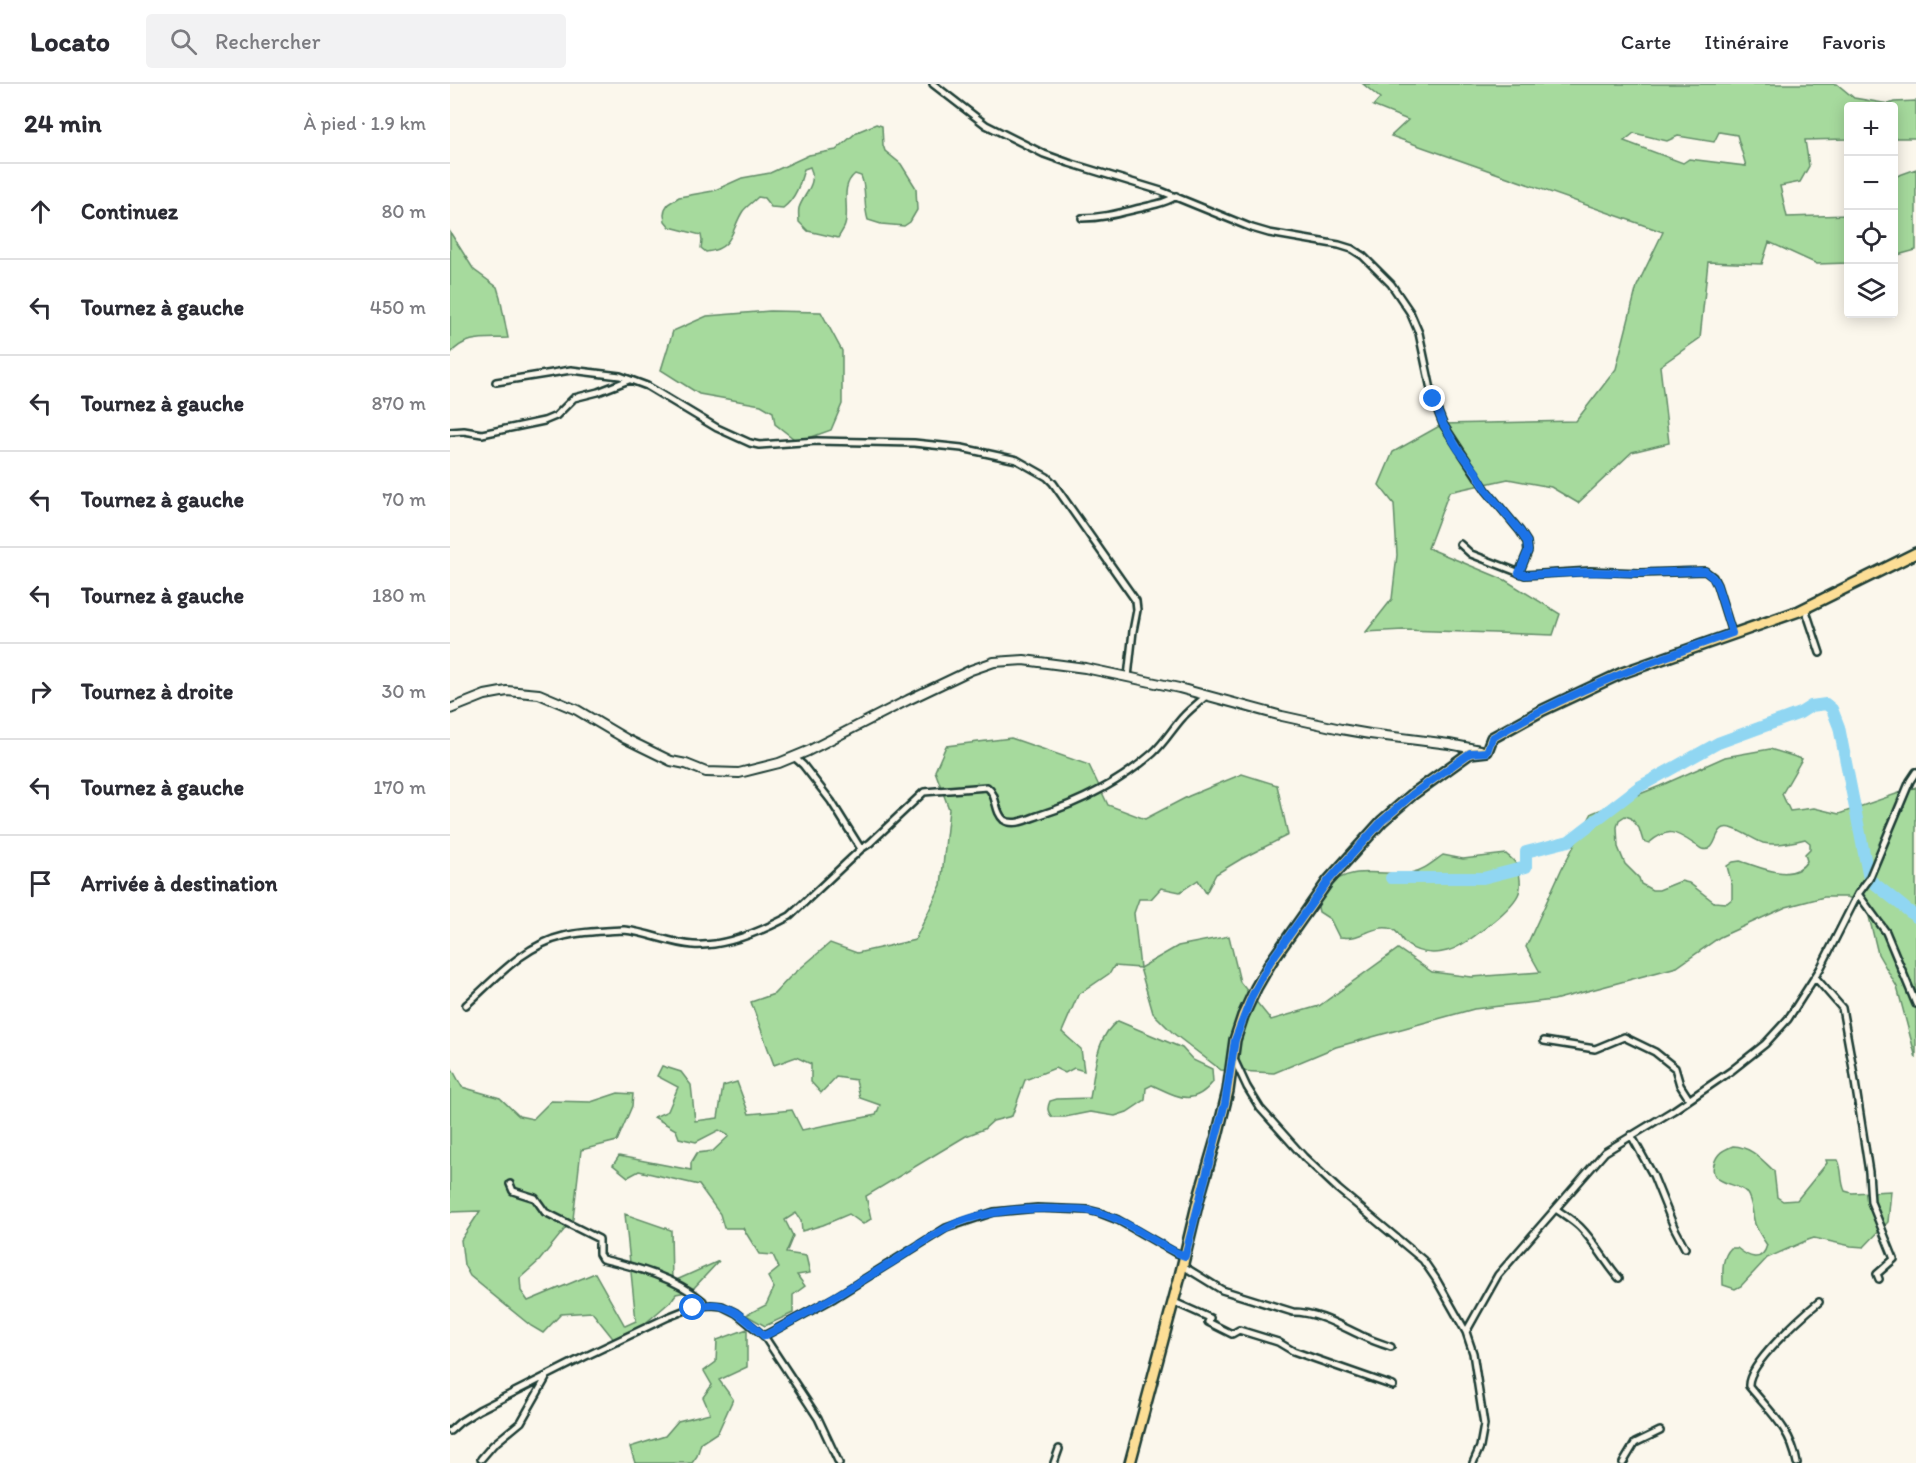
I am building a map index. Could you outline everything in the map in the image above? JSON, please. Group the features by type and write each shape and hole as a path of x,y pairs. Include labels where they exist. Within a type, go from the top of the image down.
{"main road":[{"path":"1130,1463 1225,1103 1233,1055 1243,1016 1270,962 1333,875 1382,821 1413,794 1470,753 1487,752 1492,738 1559,702 1622,673 1805,608 1916,553"}],"street":[{"path":"933,84 986,125 1033,149 1069,163 1176,196 1252,228 1339,245 1363,256 1385,277 1410,312 1419,333 1433,399 1443,424 1486,490 1527,542 1528,551 1519,573"},
{"path":"1082,218 1098,218 1124,213 1162,204 1176,196"},
{"path":"496,382 571,370 598,372 620,376 647,386 717,428 759,445 816,441 931,444 1017,460 1047,477 1063,496 1136,601 1137,610 1128,677"},
{"path":"450,432 464,431 482,434 544,421 555,416 574,398 629,380"},
{"path":"1460,544 1471,554 1525,575 1705,571 1717,585 1732,633"},
{"path":"1805,608 1820,653"},
{"path":"450,709 485,695 524,691 555,700 651,753 670,761 686,764 706,772 739,773 794,757 971,670 994,662 1024,660 1128,677 1341,729 1442,743 1487,752"},
{"path":"466,1005 522,955 546,942 564,936 594,932 634,931 692,945 716,944 776,923 790,916 924,792 987,788 992,791 1001,817 1014,822 1066,806 1104,787 1152,753 1183,717 1207,695"},
{"path":"794,757 804,765 831,801 861,849"},
{"path":"1466,1332 1498,1275 1605,1152 1731,1071 1765,1044 1788,1019 1815,977 1857,894 1869,879 1910,781 1916,772"},
{"path":"1857,894 1886,932 1916,1004"},
{"path":"1815,977 1842,1008 1869,1172 1871,1202 1894,1259 1877,1274 1879,1279"},
{"path":"1544,1041 1595,1049 1624,1037 1637,1042 1655,1052 1675,1068 1680,1085 1689,1099"},
{"path":"1233,1055 1247,1087 1260,1108 1304,1157 1422,1260 1436,1279 1466,1332 1473,1353 1484,1425 1480,1448 1473,1463"},
{"path":"1631,1136 1653,1175 1685,1248"},
{"path":"510,1184 513,1191 535,1198 545,1212 599,1239 599,1254 602,1259 643,1271 691,1291 703,1301 703,1306"},
{"path":"764,1336 834,1298 946,1228 994,1212 1037,1208 1088,1210 1118,1220 1174,1252 1222,1290 1293,1312 1306,1312 1391,1347"},
{"path":"1556,1209 1579,1225 1619,1278"},
{"path":"1174,1302 1210,1318 1208,1322 1232,1334 1239,1330 1278,1342 1293,1351 1393,1386"},
{"path":"1797,1463 1794,1446 1783,1425 1749,1386 1749,1380 1761,1360 1796,1320 1819,1302"},
{"path":"450,1431 479,1410 668,1317 693,1308 722,1306 736,1313 764,1336 818,1418 839,1463"},
{"path":"481,1459 493,1445 520,1422 547,1376"},
{"path":"1623,1463 1635,1443 1660,1431"},
{"path":"1054,1463 1059,1449"}],"green space":[{"path":"1363,84 1837,84 1854,98 1877,102 1844,102 1844,139 1805,140 1809,166 1800,182 1780,186 1787,217 1844,215 1844,263 1817,264 1769,242 1762,264 1708,262 1700,338 1660,366 1669,443 1632,452 1578,503 1551,487 1508,479 1449,492 1428,548 1505,580 1560,614 1553,635 1404,630 1366,632 1392,599 1397,555 1394,504 1379,485 1393,452 1443,424 1576,421 1616,369 1637,286 1663,232 1391,136 1408,120 1373,106 1380,98","holes":["1719,132 1737,135 1746,166 1689,159 1683,163 1624,141 1634,133 1667,141 1678,136 1714,142"]},
{"path":"1916,101 1916,138 1898,138 1898,102 1894,102"},
{"path":"876,124 882,126 885,151 901,164 916,188 917,210 910,222 904,226 881,224 868,220 863,181 861,176 855,174 847,185 846,218 838,238 808,231 799,222 799,208 811,183 810,167 804,169 794,195 783,208 771,207 764,198 758,197 743,211 727,242 715,250 706,252 701,248 701,235 670,227 665,221 665,209 668,204 679,197 713,191 742,178 770,173 809,155 836,150 857,132"},
{"path":"1916,169 1916,250 1898,255 1898,210 1898,176"},
{"path":"450,232 474,270 497,287 508,338 484,338 469,341 450,354"},
{"path":"770,311 821,312 842,351 842,404 831,430 798,442 775,424 773,412 761,405 699,394 661,370 673,331 707,316"},
{"path":"1011,738 1089,765 1108,805 1145,819 1189,796 1242,774 1277,785 1288,835 1216,874 1206,893 1198,880 1180,892 1161,888 1151,899 1139,899 1134,913 1140,968 1114,966 1110,973 1078,995 1062,1032 1081,1049 1084,1071 1074,1068 1065,1073 1055,1068 1025,1080 1012,1116 993,1121 984,1129 966,1136 866,1196 871,1219 863,1224 849,1214 802,1231 801,1221 796,1213 785,1220 793,1236 786,1253 806,1256 810,1273 797,1275 805,1286 793,1295 793,1313 765,1326 746,1315 766,1305 774,1288 768,1277 779,1268 773,1255 759,1254 743,1228 724,1228 720,1214 699,1185 639,1171 628,1177 613,1165 619,1156 691,1170 691,1163 697,1153 713,1151 729,1136 719,1130 696,1142 679,1138 676,1130 654,1117 668,1111 678,1087 657,1076 662,1066 681,1072 691,1085 695,1121 718,1118 723,1086 737,1082 749,1114 792,1110 802,1130 876,1115 880,1105 860,1098 856,1080 836,1077 821,1093 811,1082 811,1064 796,1057 774,1065 751,1002 774,994 830,943 857,953 915,940 941,885 949,809 935,771 946,746"},
{"path":"1770,749 1802,759 1782,794 1790,811 1814,808 1839,814 1916,787 1916,1058 1897,987 1878,954 1866,904 1847,897 1824,897 1786,907 1720,937 1677,967 1554,1000 1474,1009 1336,1047 1274,1073 1221,1070 1173,1033 1153,1013 1140,968 1178,946 1229,936 1240,982 1271,1020 1319,1006 1398,949 1432,972 1472,977 1540,972 1526,947 1562,868 1592,813 1725,757","holes":["1625,816 1631,818 1639,828 1643,841 1649,843 1661,835 1672,833 1682,836 1701,849 1707,849 1713,845 1718,833 1728,828 1768,844 1805,839 1810,843 1810,849 1805,854 1807,861 1793,872 1776,872 1740,861 1733,862 1727,866 1732,885 1732,899 1727,903 1714,902 1689,883 1681,881 1659,890 1652,890 1641,884 1639,878 1625,864 1618,847 1619,820"]},
{"path":"1506,854 1519,871 1518,895 1506,910 1486,927 1464,943 1447,951 1430,953 1418,951 1408,946 1394,930 1387,928 1353,937 1339,937 1330,919 1319,912 1317,903 1327,889 1336,880 1346,876 1356,873 1415,872 1443,855 1463,859"},
{"path":"1118,1021 1182,1048 1193,1060 1212,1069 1213,1082 1198,1095 1191,1097 1177,1096 1152,1085 1146,1088 1145,1100 1127,1112 1115,1116 1090,1112 1052,1117 1048,1109 1050,1101 1090,1098 1100,1045 1110,1028"},
{"path":"450,1065 462,1087 500,1098 519,1116 533,1119 551,1101 591,1102 618,1093 633,1094 632,1106 617,1141 581,1150 573,1219 539,1261 520,1278 521,1291 528,1301 595,1273 625,1326 636,1321 625,1214 671,1230 672,1282 719,1261 691,1291 676,1294 671,1301 619,1346 592,1312 561,1314 543,1333 531,1326 470,1276 464,1265 461,1240 480,1211 450,1212"},
{"path":"1733,1146 1751,1151 1774,1171 1777,1197 1783,1201 1797,1200 1827,1163 1826,1160 1838,1160 1845,1191 1852,1193 1891,1191 1888,1222 1864,1247 1814,1238 1767,1258 1741,1286 1735,1289 1723,1285 1724,1261 1731,1248 1737,1248 1750,1256 1758,1257 1765,1251 1767,1245 1755,1224 1751,1203 1746,1192 1719,1179 1713,1171 1715,1160 1719,1155"},
{"path":"747,1329 747,1367 719,1380 733,1399 718,1432 701,1443 692,1463 635,1463 630,1447 665,1436 678,1421 710,1413 703,1397 712,1385 704,1371 716,1362 717,1340"}],"waterway":[{"path":"1391,878 1483,878 1526,867 1526,852 1569,841 1639,787 1718,743 1800,713 1811,706 1826,704 1832,709 1839,727 1869,879 1916,917"}],"route":[{"path":"693,1308 722,1306 736,1313 764,1336 834,1298 946,1228 977,1216 1015,1209 1069,1209 1100,1213 1118,1220 1185,1256 1225,1103 1235,1040 1243,1016 1270,962 1333,875 1402,802 1470,753 1487,752 1492,738 1517,723 1622,673 1732,633 1717,585 1710,573 1705,571 1525,575 1519,573 1527,556 1527,542 1486,490 1476,472 1458,449 1443,424 1433,399"}]}
